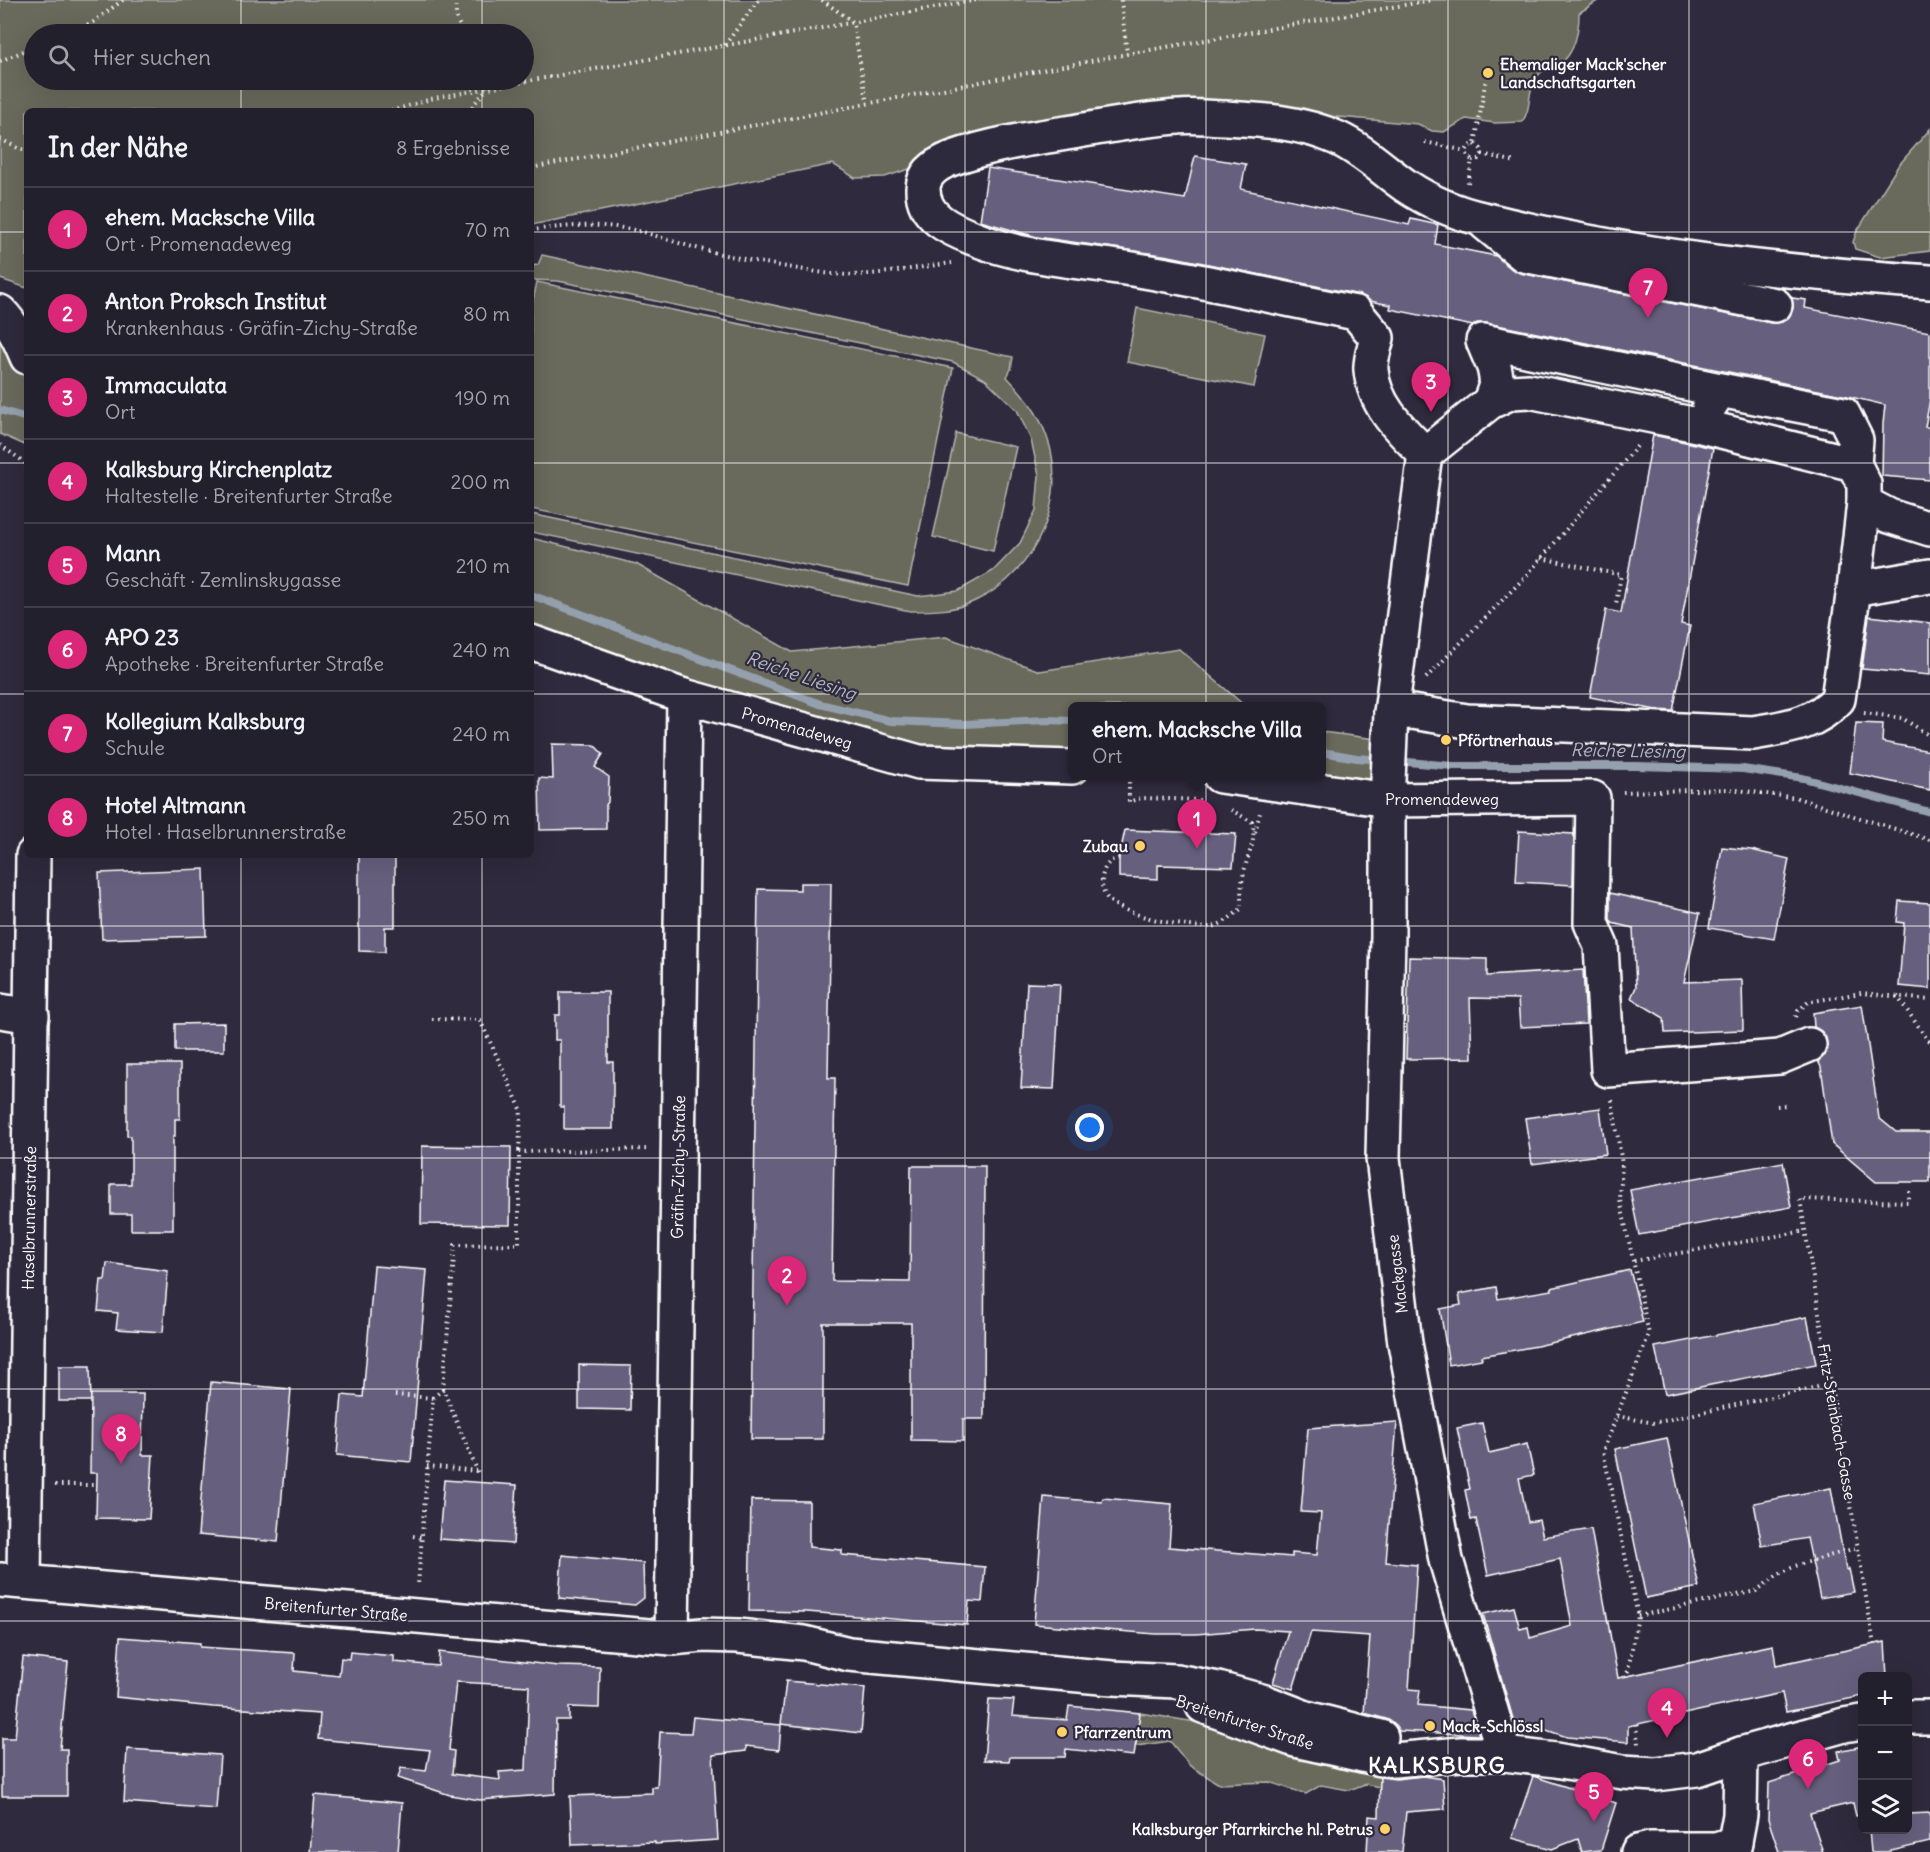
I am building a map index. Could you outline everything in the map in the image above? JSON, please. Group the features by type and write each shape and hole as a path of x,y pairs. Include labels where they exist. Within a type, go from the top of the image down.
{"street":[{"path":"1854,464 1697,425 1529,391 1511,392 1490,402 1425,454 1398,428 1380,403 1371,369 1377,338 1356,313 1141,271 1021,253 974,239 942,223 929,212 924,201 924,180 930,171 941,163 956,157 1044,136 1183,116 1253,120 1308,127 1341,140 1365,154 1407,187 1432,201 1479,219 1554,236 1646,252 1788,271 1930,282"},
{"path":"1479,219 1524,255 1775,305"},
{"path":"3,315 19,338 24,350"},
{"path":"1398,722 1467,721 1753,733 1809,721 1826,712 1838,699 1864,503 1864,484 1854,464 1856,440 1843,414 1483,341 1494,367 1497,382 1490,402"},
{"path":"1697,425 1720,390"},
{"name":"Mackgasse","path":"1425,454 1398,722 1388,791 1383,1158 1405,1343 1446,1560 1504,1754"},
{"path":"1864,503 1889,516 1930,529"},
{"path":"1854,589 1930,576"},
{"name":"Promenadeweg","path":"534,643 684,696 919,762 1068,766"},
{"name":"Gräfin-Zichy-Straße","path":"672,1638 684,696"},
{"name":"Promenadeweg","path":"1213,788 1593,798"},
{"path":"1593,798 1591,923 1601,946 1608,1070 1795,1051"},
{"name":"Haselbrunnerstraße","path":"12,1581 25,1485 33,858"},
{"path":"0,1011 32,1016"},
{"name":"Breitenfurter Straße","path":"12,1581 672,1638 702,1635 738,1636 804,1643 849,1654 1112,1678 1215,1710 1295,1740 1461,1754 1504,1754 1556,1760 1630,1773 1655,1774 1697,1769 1741,1754 1858,1723"},
{"path":"1912,1717 1930,1717"},
{"path":"1638,1852 1650,1849 1734,1847 1740,1815 1741,1754"}],"path":[{"path":"88,24 123,0"},
{"path":"456,0 455,14 458,24"},
{"path":"724,46 758,0"},
{"path":"822,0 853,22 867,103"},
{"path":"534,80 977,0"},
{"path":"1121,0 1127,54"},
{"path":"534,167 1127,54 1432,0"},
{"path":"0,61 24,51"},
{"path":"1475,144 1486,78"},
{"path":"401,108 434,98 481,90"},
{"path":"471,108 486,90"},
{"path":"0,139 24,150"},
{"path":"1425,142 1466,151"},
{"path":"1466,151 1469,146 1475,144"},
{"path":"1472,160 1479,159 1482,154 1481,149 1475,144"},
{"path":"1466,151 1472,160"},
{"path":"1482,154 1516,162"},
{"path":"1467,188 1472,160"},
{"path":"534,230 602,225 625,228 690,247 751,260 847,275 955,262"},
{"path":"1398,722 1417,687 1528,574 1644,439"},
{"path":"0,445 24,462"},
{"path":"1541,558 1621,575 1616,604"},
{"path":"1838,699 1857,712 1902,718 1930,736"},
{"path":"1130,780 1129,802 1141,798 1213,788"},
{"path":"1593,798 1626,791 1730,789 1753,791 1797,798 1930,840"},
{"path":"1119,858 1107,864 1103,872 1102,888 1108,899 1131,914 1168,922 1211,927 1230,919 1241,909 1243,874 1254,844 1255,832 1252,822 1224,807"},
{"path":"1795,1051 1798,1011 1808,1002 1861,993 1930,999"},
{"path":"1897,996 1930,1043"},
{"path":"427,1466 478,1473 443,1389 455,1245 519,1244 521,1109 480,1020 432,1019"},
{"path":"1608,1070 1622,1164 1620,1200 1649,1334 1603,1451 1638,1616 1627,1676"},
{"path":"1777,1106 1786,1104"},
{"path":"519,1152 679,1149"},
{"name":"Fritz-Steinbach-Gasse","path":"1874,1645 1800,1199 1908,1202 1909,1191"},
{"path":"1634,1261 1805,1231"},
{"path":"1617,1416 1654,1423 1831,1384"},
{"path":"417,1616 433,1398 443,1389"},
{"path":"395,1395 433,1398"},
{"path":"25,1485 97,1485"},
{"path":"413,1536 422,1537"},
{"path":"1638,1616 1756,1591 1779,1574 1795,1566 1859,1547"},
{"path":"1628,1745 1638,1746 1636,1724"}],"green space":[{"path":"0,0 1599,0 1579,13 1577,34 1569,55 1537,77 1522,122 1495,123 1466,119 1444,132 1432,131 1418,124 1304,114 915,167 885,177 855,178 833,164 534,224 534,108 24,108 24,287 0,279"},
{"path":"1930,129 1930,251 1880,257 1855,249 1853,242 1857,231 1898,166"},
{"path":"542,255 1013,357 1007,377 1040,420 1053,461 1054,485 1050,508 1031,552 998,588 969,604 953,608 910,611 534,533 534,515 918,596 958,591 993,571 1020,543 1036,510 1039,475 1031,440 1017,410 985,379 953,362 558,281 534,280 534,266 538,265"},
{"path":"537,282 953,368 908,586 534,510 534,296"},
{"path":"1137,308 1265,334 1254,387 1127,362"},
{"path":"0,345 24,355 24,445 0,434"},
{"path":"956,433 1016,447 993,551 933,537"},
{"path":"534,539 636,564 792,652 946,637 1040,671 1179,649 1240,702 1068,702 1068,754 894,745 650,667 534,625"},
{"path":"1326,733 1376,739 1371,779 1326,773"},
{"path":"1140,1713 1202,1723 1339,1769 1380,1773 1380,1787 1365,1784 1349,1790 1321,1785 1306,1794 1269,1782 1219,1784 1190,1766 1170,1741 1136,1746"}],"building":[{"path":"1195,156 1246,164 1241,189 1409,225 1411,219 1438,225 1435,244 1496,256 1520,273 1771,323 1782,322 1789,317 1793,308 1792,298 1806,300 1805,308 1930,332 1930,399 1925,427 1930,427 1930,480 1882,476 1885,405 1487,323 1477,323 1473,326 1390,309 1391,305 1370,301 1360,295 1169,256 1037,237 980,221 988,168 1185,199"},
{"path":"1653,435 1713,448 1681,624 1690,626 1673,711 1656,710 1590,697 1606,610 1621,613"},
{"path":"1869,616 1930,623 1930,675 1862,669"},
{"path":"1856,723 1883,724 1882,742 1930,751 1930,790 1850,773"},
{"path":"552,744 594,745 603,754 595,767 609,777 606,829 540,830 539,778 553,779"},
{"path":"1125,830 1236,834 1233,867 1158,865 1158,879 1119,877 1119,858"},
{"path":"1519,831 1574,834 1573,885 1516,882"},
{"path":"1722,847 1751,850 1789,859 1774,939 1709,928"},
{"path":"359,858 395,858 395,927 385,927 385,952 359,951"},
{"path":"204,869 206,936 102,939 99,873"},
{"path":"800,883 831,883 828,1078 835,1078 832,1281 910,1282 911,1166 985,1166 984,1419 963,1419 963,1441 911,1440 911,1323 823,1323 823,1439 751,1439 758,889 800,890"},
{"path":"1610,893 1700,913 1684,982 1742,980 1743,1030 1665,1033 1664,1018 1631,998 1636,987 1633,928 1612,923"},
{"path":"1899,901 1930,903 1930,989 1899,986 1904,923 1897,922"},
{"path":"1409,957 1487,959 1487,976 1583,970 1586,1024 1520,1027 1518,999 1470,998 1472,1058 1406,1059"},
{"path":"1027,983 1060,984 1054,1089 1021,1088"},
{"path":"560,992 608,992 608,1062 613,1062 613,1129 564,1129 564,1107 560,1107 560,1040 555,1040 555,1015 560,1015"},
{"path":"1862,1005 1879,1118 1896,1132 1930,1132 1930,1182 1876,1182 1832,1144 1821,1067 1818,1061 1824,1056 1827,1048 1826,1038 1814,1027 1813,1013"},
{"path":"224,1023 224,1051 175,1051 175,1024"},
{"path":"127,1064 180,1064 180,1119 175,1119 175,1136 173,1136 173,1230 131,1230 131,1214 111,1214 111,1184 131,1184 131,1136 127,1136"},
{"path":"1600,1108 1606,1154 1532,1164 1525,1118"},
{"path":"422,1146 511,1147 510,1225 421,1224"},
{"path":"1783,1162 1791,1207 1639,1235 1630,1190"},
{"path":"107,1263 168,1271 163,1332 116,1329 118,1313 98,1311 101,1280 105,1280"},
{"path":"374,1266 427,1270 411,1462 337,1455 342,1395 363,1397"},
{"path":"1630,1270 1643,1322 1481,1356 1482,1359 1449,1365 1440,1309 1461,1305 1459,1294 1496,1287 1498,1299 1552,1290 1551,1288"},
{"path":"1807,1317 1816,1364 1665,1394 1655,1347"},
{"path":"579,1365 631,1366 630,1410 579,1409"},
{"path":"59,1366 90,1366 91,1401 59,1401"},
{"path":"211,1382 291,1389 278,1542 198,1535"},
{"path":"91,1394 143,1394 142,1455 153,1455 149,1519 96,1518 97,1473 90,1473"},
{"path":"1397,1422 1386,1562 1417,1565 1409,1689 1420,1690 1418,1705 1471,1710 1479,1735 1399,1731 1394,1723 1364,1713 1370,1636 1311,1632 1293,1689 1273,1683 1288,1631 1255,1629 1196,1634 1155,1634 1034,1624 1044,1497 1102,1502 1103,1498 1172,1504 1169,1547 1292,1557 1292,1553 1317,1555 1321,1513 1301,1512 1308,1428"},
{"path":"1482,1423 1489,1453 1527,1444 1534,1475 1519,1478 1528,1522 1539,1520 1543,1537 1591,1529 1618,1678 1773,1645 1776,1665 1885,1642 1887,1672 1858,1672 1858,1697 1786,1712 1782,1693 1628,1726 1628,1742 1567,1737 1513,1719 1483,1614 1514,1607 1520,1629 1528,1627 1530,1638 1572,1626 1560,1559 1488,1575 1476,1519 1471,1520 1465,1490 1470,1489 1457,1428"},
{"path":"1667,1438 1699,1587 1646,1598 1615,1449"},
{"path":"444,1480 517,1485 513,1544 439,1539"},
{"path":"1831,1488 1846,1570 1849,1569 1854,1592 1820,1598 1807,1538 1762,1546 1754,1503"},
{"path":"751,1500 809,1501 809,1547 842,1550 842,1555 985,1567 982,1602 969,1601 967,1625 807,1612 749,1611"},
{"path":"562,1555 643,1563 644,1598 635,1605 559,1598"},
{"path":"120,1637 200,1643 200,1647 295,1653 294,1671 339,1676 341,1658 349,1659 350,1652 394,1656 394,1662 438,1666 439,1652 558,1666 600,1667 599,1708 569,1707 569,1720 556,1720 555,1794 480,1800 450,1795 398,1778 401,1768 426,1771 430,1750 318,1739 320,1714 213,1707 116,1697","holes":["456,1682 529,1686 526,1770 499,1772 500,1780 452,1774 454,1751 449,1750"]},
{"path":"23,1657 68,1662 60,1749 67,1749 67,1796 2,1796 2,1738 15,1738"},
{"path":"786,1681 865,1688 861,1733 781,1724"},
{"name":"Pfarrzentrum","path":"989,1699 1014,1700 1012,1716 1067,1720 1069,1706 1140,1713 1134,1756 1066,1749 1065,1757 1010,1757 1009,1761 984,1760"},
{"path":"693,1717 781,1725 779,1750 746,1746 746,1751 713,1755 718,1840 655,1844 655,1842 572,1845 570,1796 652,1793 652,1787 657,1787 660,1732 691,1733"},
{"path":"1858,1747 1858,1816 1856,1816 1853,1803 1810,1813 1823,1852 1779,1852 1768,1819 1769,1783 1840,1760 1838,1751"},
{"path":"127,1749 220,1755 216,1809 124,1802"},
{"path":"1423,1776 1443,1779 1445,1809 1406,1812 1402,1852 1367,1852 1369,1816 1379,1817 1380,1777 1396,1779"},
{"path":"1533,1776 1616,1803 1601,1850 1582,1852 1578,1839 1552,1849 1512,1838"},
{"path":"315,1795 402,1803 398,1852 310,1852"},
{"path":"1930,1813 1930,1842 1887,1852 1871,1852 1869,1834 1912,1834 1912,1814"}],"waterway":[{"name":"Reiche Liesing","path":"0,410 24,417"},
{"name":"Reiche Liesing","path":"534,596 820,704 891,721 964,724 1068,721"},
{"name":"Reiche Liesing","path":"1326,753 1383,760"},
{"name":"Reiche Liesing","path":"1396,761 1453,766 1637,766 1743,769 1803,778 1930,812"}],"place":[{"name":"Ehemaliger Mack'scher Landschaftsgarten","path":"1488,73"},
{"name":"Kollegium Kalksburg","path":"1648,318"},
{"name":"Immaculata","path":"1431,412"},
{"name":"Pförtnerhaus","path":"1446,740"},
{"name":"Zubau","path":"1140,846"},
{"name":"ehem. Macksche Villa","path":"1197,849"},
{"name":"Anton Proksch Institut","path":"787,1306"},
{"name":"Hotel Altmann","path":"121,1464"},
{"name":"Mack-Schlössl","path":"1430,1726"},
{"name":"Pfarrzentrum","path":"1062,1732"},
{"name":"Kalksburg Kirchenplatz","path":"1667,1738"},
{"name":"APO 23","path":"1808,1789"},
{"name":"Mann","path":"1594,1822"},
{"name":"Kalksburger Pfarrkirche hl. Petrus","path":"1385,1829"}],"district":[{"name":"KALKSBURG","path":"1437,1765"}]}
